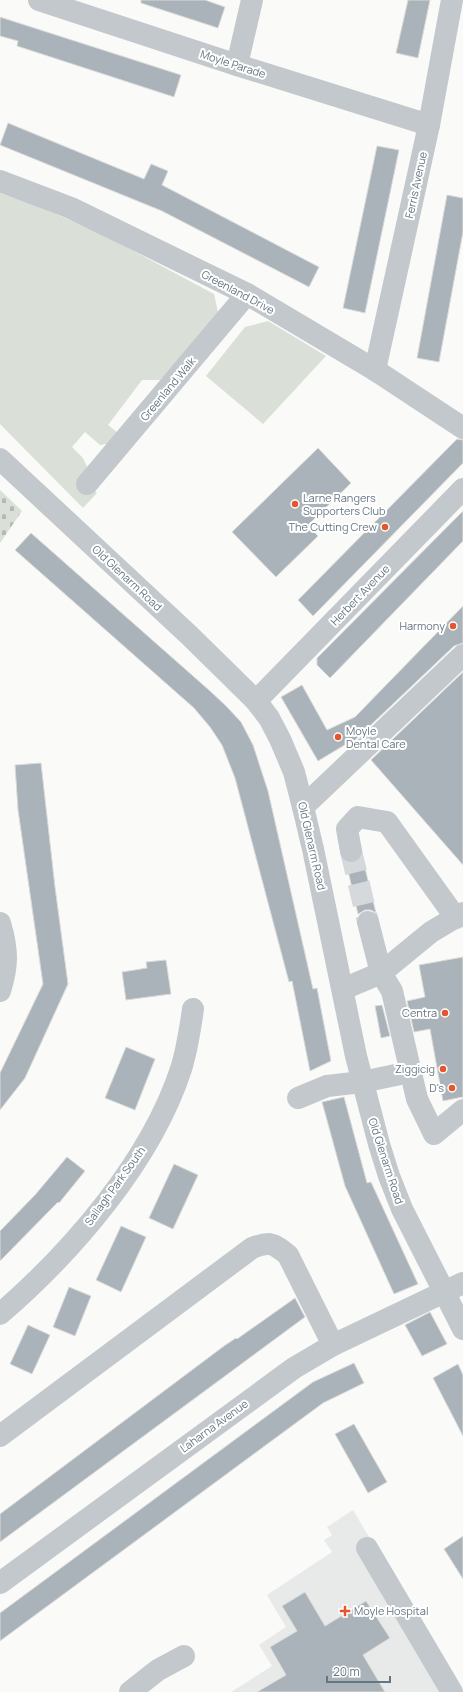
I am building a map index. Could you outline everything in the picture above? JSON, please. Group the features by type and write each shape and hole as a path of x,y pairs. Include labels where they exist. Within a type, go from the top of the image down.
{"street":[{"name":"Moyle Parade","path":"39,0 237,65 429,125"},
{"path":"237,65 252,0"},
{"name":"Ferris Avenue","path":"376,370 429,125 452,0"},
{"name":"Greenland Drive","path":"0,181 71,208 247,294 376,370 463,428"},
{"name":"Greenland Walk","path":"87,484 247,294"},
{"name":"Old Glenarm Road","path":"0,459 190,636 256,701 269,718 294,772 343,989 362,1082 389,1176 402,1209 463,1330"},
{"name":"Herbert Avenue","path":"256,701 463,489"},
{"path":"303,807 463,655"},
{"path":"343,989 381,973 431,932 459,916 386,822 358,818 347,829 351,851"},
{"path":"368,922 381,973 392,991 417,1099 434,1134 463,1110"},
{"path":"0,923 7,952 7,962 0,991"},
{"name":"Sallagh Park South","path":"0,1314 32,1285 71,1244 109,1199 133,1166 154,1130 181,1069 189,1039 193,1010"},
{"path":"298,1098 327,1086 362,1082 410,1072"},
{"path":"0,1436 252,1248 264,1243 276,1245 288,1255 333,1346"},
{"name":"Laharna Avenue","path":"0,1583 301,1364 333,1346 463,1283"},
{"path":"367,1548 452,1692"},
{"path":"130,1692 158,1670 184,1656"}],"shaded area":[{"name":"Moyle Hospital","path":"353,1510 439,1654 459,1692 231,1692 272,1666 259,1645 286,1627 267,1595 332,1552 324,1540 332,1535 327,1527"}],"green space":[{"path":"0,193 34,205 96,231 214,294 218,312 176,364 160,380 142,380 108,425 117,432 111,443 100,445 85,432 72,447 83,458 87,467 82,478 97,493 83,508 0,424"},
{"path":"268,321 326,356 263,424 206,376 245,327"},
{"path":"0,490 22,511 0,543"}],"building":[{"path":"141,0 205,0 225,7 218,28 141,3"},
{"path":"408,0 430,0 418,58 396,53"},
{"path":"0,17 181,75 174,97 17,46 18,41 0,36"},
{"path":"8,123 144,179 151,164 168,171 162,185 319,267 309,287 162,211 0,145"},
{"path":"377,146 399,150 365,313 343,308"},
{"path":"447,195 463,198 463,232 439,362 417,358"},
{"path":"457,439 463,440 463,463 313,616 298,600"},
{"name":"Larne Rangers Supporters Club","path":"318,448 351,483 308,525 318,536 276,577 232,532"},
{"path":"463,511 463,541 330,678 317,665 317,658"},
{"path":"31,533 210,691 241,722 253,745 268,791 313,989 317,988 331,1061 310,1071 292,981 289,982 235,778 222,745 210,727 194,708 15,550"},
{"path":"463,606 463,643 454,646 354,741 353,740 318,761 281,697 302,685 327,730 355,717"},
{"path":"463,672 463,865 371,760"},
{"path":"41,763 68,984 25,1078 0,1110 0,1073 43,984 18,810 15,765"},
{"path":"362,856 376,913 371,910 365,910 358,914 346,862 354,863 359,861"},
{"name":"Centra","path":"463,957 463,1097 443,1101 430,1029 414,1032 407,1001 425,997 419,965"},
{"path":"166,960 171,994 126,1000 122,972 147,968 146,962"},
{"path":"382,1005 390,1036 381,1038 375,1006"},
{"path":"126,1047 155,1059 135,1110 105,1098"},
{"path":"344,1097 367,1183 371,1182 418,1284 394,1294 345,1186 322,1102"},
{"path":"67,1157 85,1171 59,1203 58,1202 0,1261 0,1231 35,1195"},
{"path":"174,1164 198,1175 173,1229 149,1218"},
{"path":"121,1226 146,1237 121,1292 96,1280"},
{"path":"69,1287 91,1296 75,1336 53,1327"},
{"path":"295,1298 305,1317 0,1542 0,1514 224,1346 236,1338 237,1339"},
{"path":"430,1312 447,1344 422,1356 405,1325"},
{"path":"28,1325 50,1335 32,1374 10,1364"},
{"path":"354,1363 364,1383 323,1403 0,1641 0,1613 313,1382"},
{"path":"458,1364 463,1375 463,1436 433,1378"},
{"path":"354,1424 387,1482 368,1493 335,1434"},
{"path":"463,1536 463,1579 444,1549"},
{"path":"305,1592 325,1626 366,1601 390,1638 363,1655 385,1692 257,1692 286,1675 270,1647 297,1631 282,1606"}],"tunnel":[{"path":"351,851 368,922"}],"place":[{"name":"Larne Rangers Supporters Club","path":"295,504"},
{"name":"The Cutting Crew","path":"385,527"},
{"name":"Harmony","path":"453,626"},
{"name":"Moyle Dental Care","path":"338,737"},
{"name":"Centra","path":"445,1013"},
{"name":"Ziggicig","path":"443,1069"},
{"name":"D's","path":"452,1088"},
{"name":"Moyle Hospital","path":"345,1611"}]}
